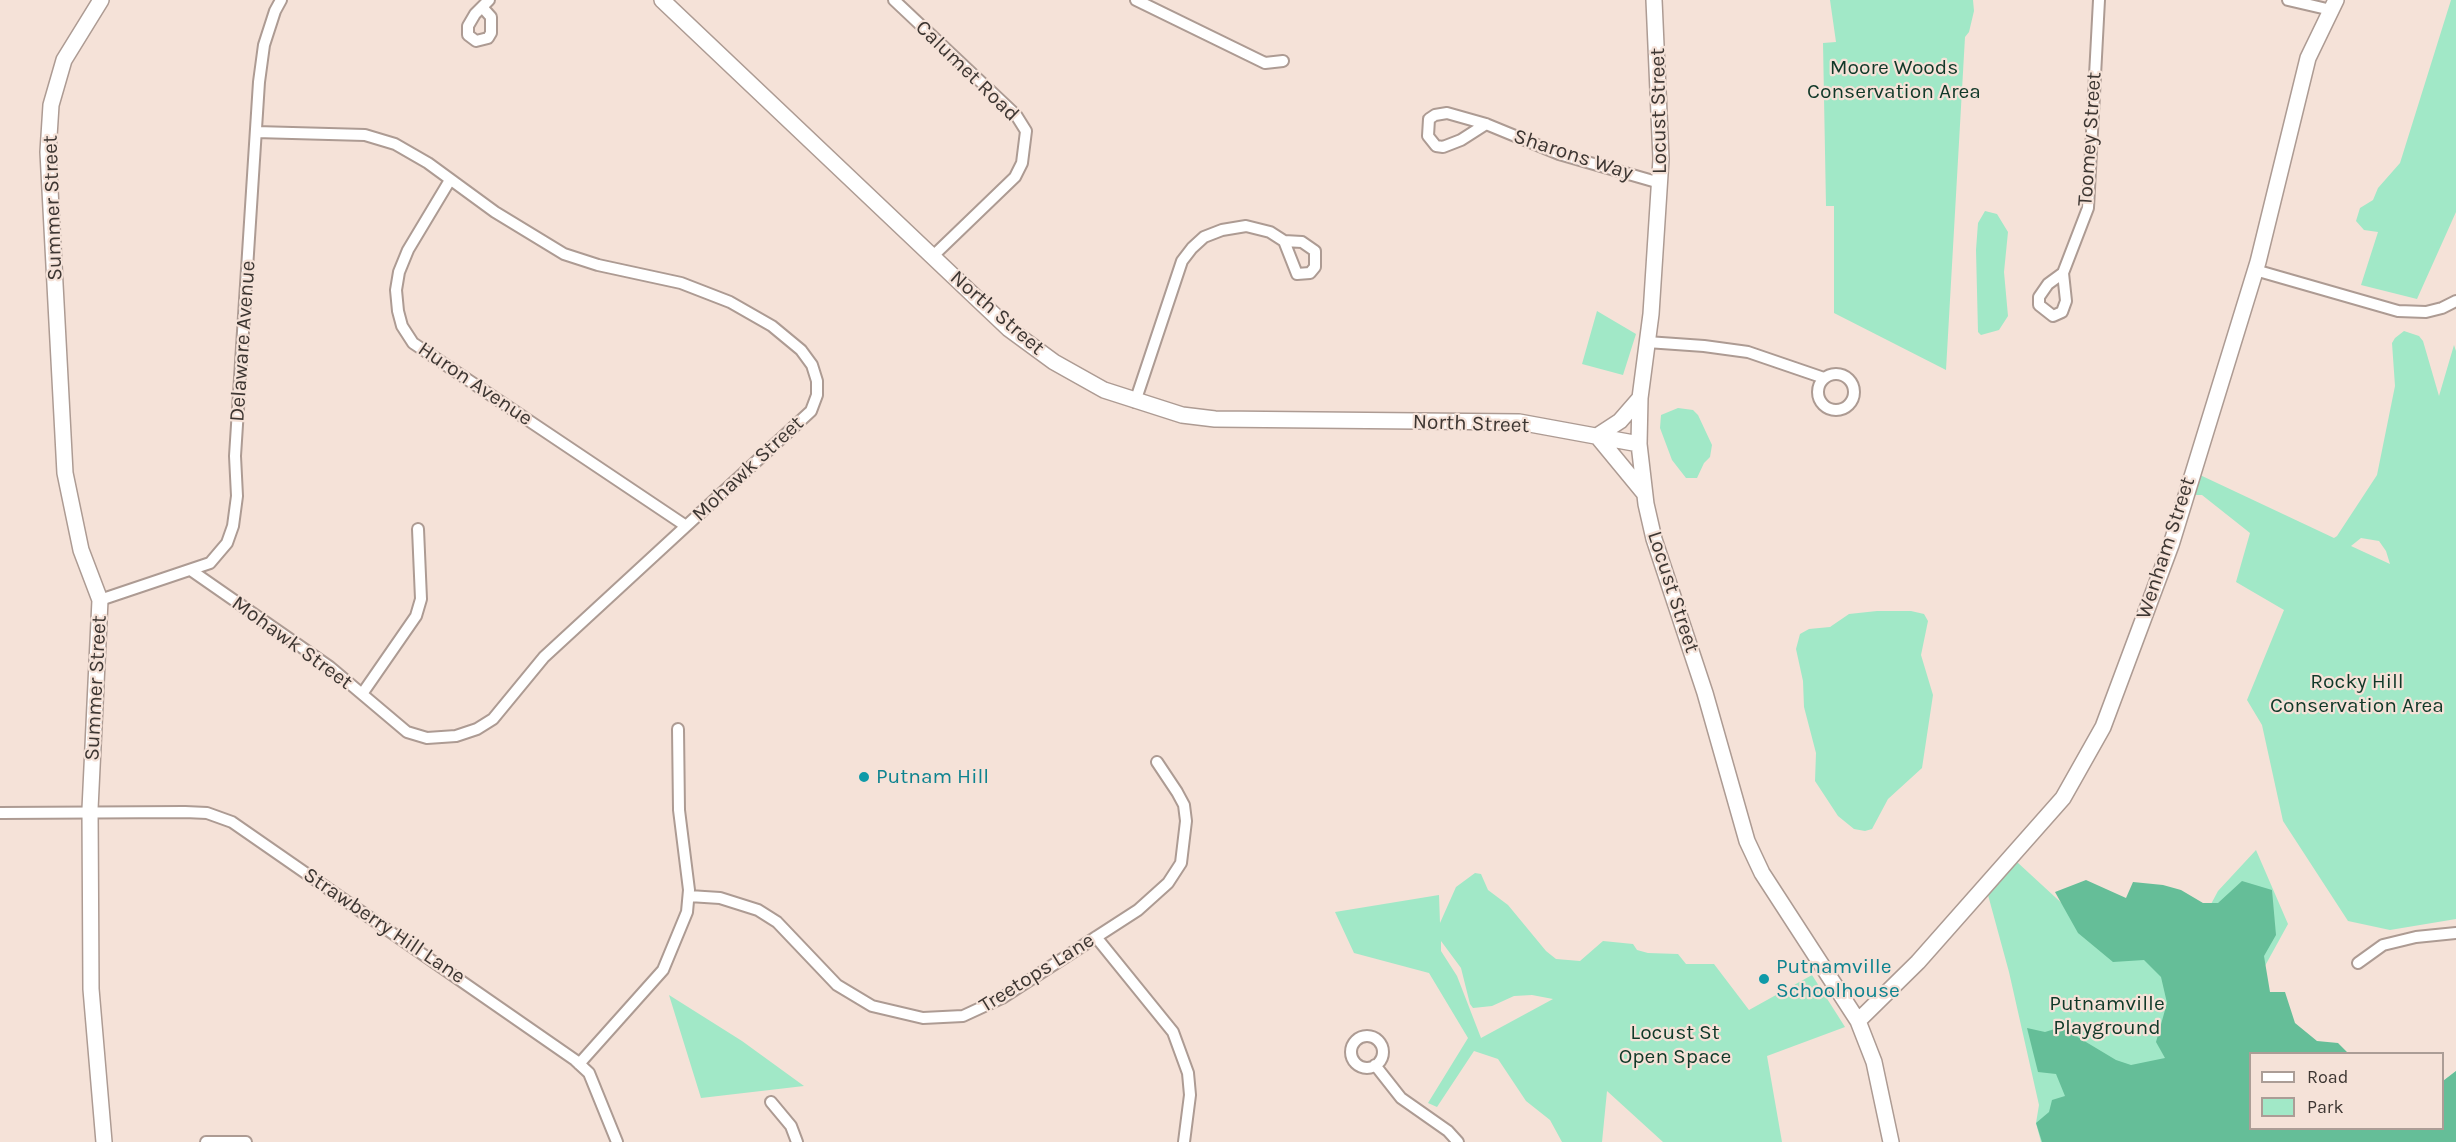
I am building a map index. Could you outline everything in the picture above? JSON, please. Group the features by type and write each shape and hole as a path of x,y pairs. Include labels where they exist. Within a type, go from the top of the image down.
{"street":[{"name":"Summer Street","path":"101,0 64,60 51,105 48,142 63,451 77,533 100,600 90,812 91,989 104,1142"},
{"name":"Delaware Avenue","path":"100,600 192,571 210,563 219,555 233,526 237,496 235,456 256,132 264,45 275,11 282,0"},
{"name":"North Street","path":"663,0 1009,329 1054,362 1104,390 1135,402 1182,415 1215,419 1519,422 1639,444"},
{"name":"Calumet Road","path":"894,0 1016,114 1026,131 1023,163 1015,177 933,256"},
{"path":"1136,0 1265,63 1283,62"},
{"name":"Locust Street","path":"1654,0 1660,183 1640,398 1639,444 1644,494 1654,539 1706,693 1747,841 1761,873 1858,1021 1874,1062 1891,1142"},
{"name":"Toomey Street","path":"2063,273 2088,208 2099,0"},
{"path":"2288,0 2334,5"},
{"name":"Wenham Street","path":"1858,1021 1918,962 2062,798 2082,769 2103,727 2171,545 2255,270 2308,58 2334,5"},
{"name":"Sharons Way","path":"1486,124 1461,140 1443,147 1436,146 1428,136 1429,119 1442,112 1486,124 1559,154 1660,183"},
{"name":"Mohawk Street","path":"192,571 330,667 407,732 427,738 443,738 477,729 493,719 544,657 811,411 817,395 817,381 812,365 801,350 772,326 730,302 681,283 598,265 564,254 495,212 428,163 395,144 365,135 256,132"},
{"name":"Huron Avenue","path":"450,180 408,249 399,272 396,290 398,311 402,326 413,343 686,526"},
{"path":"1135,402 1182,261 1192,248 1204,237 1235,226 1246,226 1270,232 1284,241"},
{"path":"2255,270 2398,310 2426,312 2456,301"},
{"path":"1647,342 1748,352 1824,378"},
{"path":"1640,398 1620,421 1597,436 1644,494"},
{"path":"362,694 416,616 421,599 418,529"},
{"path":"579,1064 663,970 684,922 689,896 679,810 678,729"},
{"name":"Treetops Lane","path":"689,896 720,898 758,910 777,922 837,985 884,1011 923,1018 951,1018 977,1012 1151,901 1168,884 1181,863 1186,821 1184,805 1157,762"},
{"name":"Strawberry Hill Lane","path":"0,813 207,813 232,822 552,1042 579,1064 589,1073 598,1091 617,1142"},
{"path":"2358,963 2383,945 2416,937 2456,933"},
{"path":"1096,937 1173,1032 1188,1073 1190,1095 1184,1142"},
{"path":"1375,1065 1401,1098 1448,1131 1458,1142"},
{"path":"771,1102 791,1126 797,1142"},
{"path":"206,1142 246,1142"}],"green space":[{"name":"Moore Woods Conservation Area","path":"1830,0 1973,0 1974,11 1969,32 1965,37 1946,370 1834,313 1834,206 1826,206 1823,43 1836,42"},
{"path":"2451,0 2456,0 2456,212 2417,299 2361,285 2378,232 2364,230 2356,221 2360,208 2373,200 2378,188 2400,163"},
{"path":"1985,211 1997,214 2008,232 2004,272 2008,316 1999,330 1981,335 1978,332 1976,250 1978,223"},
{"path":"1597,311 1636,334 1623,375 1582,364"},
{"name":"Rocky Hill Conservation Area","path":"2404,331 2419,336 2423,341 2439,396 2454,345 2456,351 2456,919 2390,930 2348,921 2283,821 2262,725 2247,700 2284,610 2236,582 2250,533 2202,495 2195,495 2200,475 2334,538 2337,536 2377,475 2395,386 2392,343","holes":["2361,538 2379,541 2386,551 2390,564 2351,546"]},
{"path":"1678,408 1693,410 1698,415 1712,445 1710,457 1704,463 1697,478 1686,478 1672,460 1660,428 1661,415"},
{"path":"1911,611 1924,614 1928,621 1921,655 1933,695 1922,768 1888,799 1872,829 1865,831 1854,829 1838,816 1815,781 1816,753 1804,707 1803,681 1796,649 1800,634 1809,629 1830,627 1849,614"},
{"name":"Putnamville Playground","path":"2256,850 2288,924 2249,995 2249,1130 2444,1130 2444,1080 2456,1071 2456,1142 2041,1142 2036,1123 2039,1105 2009,972 1988,895 2017,862 2080,920 2178,966 2218,891"},
{"name":"Locust St Open Space","path":"1475,873 1481,874 1488,890 1508,905 1546,951 1556,959 1580,961 1603,941 1633,944 1637,950 1648,953 1678,954 1686,964 1714,964 1749,1010 1812,975 1845,1027 1767,1056 1782,1142 1663,1142 1607,1091 1602,1142 1562,1142 1550,1120 1526,1101 1498,1059 1474,1051 1437,1107 1428,1103 1468,1038 1429,973 1354,953 1335,912 1439,895 1440,923 1456,887","holes":["1441,941 1461,968 1473,1008 1492,1006 1514,996 1532,995 1553,999 1481,1038 1457,976 1441,951"]},
{"path":"2086,880 2126,898 2133,882 2163,885 2181,890 2203,903 2218,903 2242,881 2272,890 2276,935 2264,956 2270,992 2285,992 2295,1023 2317,1041 2338,1043 2347,1052 2249,1052 2249,1130 2444,1130 2444,1080 2456,1071 2456,1142 2042,1142 2036,1123 2049,1112 2052,1100 2065,1096 2056,1074 2038,1072 2027,1028 2045,1032 2061,1027 2116,1060 2131,1065 2165,1058 2156,1042 2167,1003 2161,977 2144,960 2113,962 2078,933 2055,892"},
{"path":"669,995 742,1041 804,1086 701,1098"}],"place":[{"name":"Putnam Hill","path":"864,777"},
{"name":"Putnamville Schoolhouse","path":"1764,979"}]}
